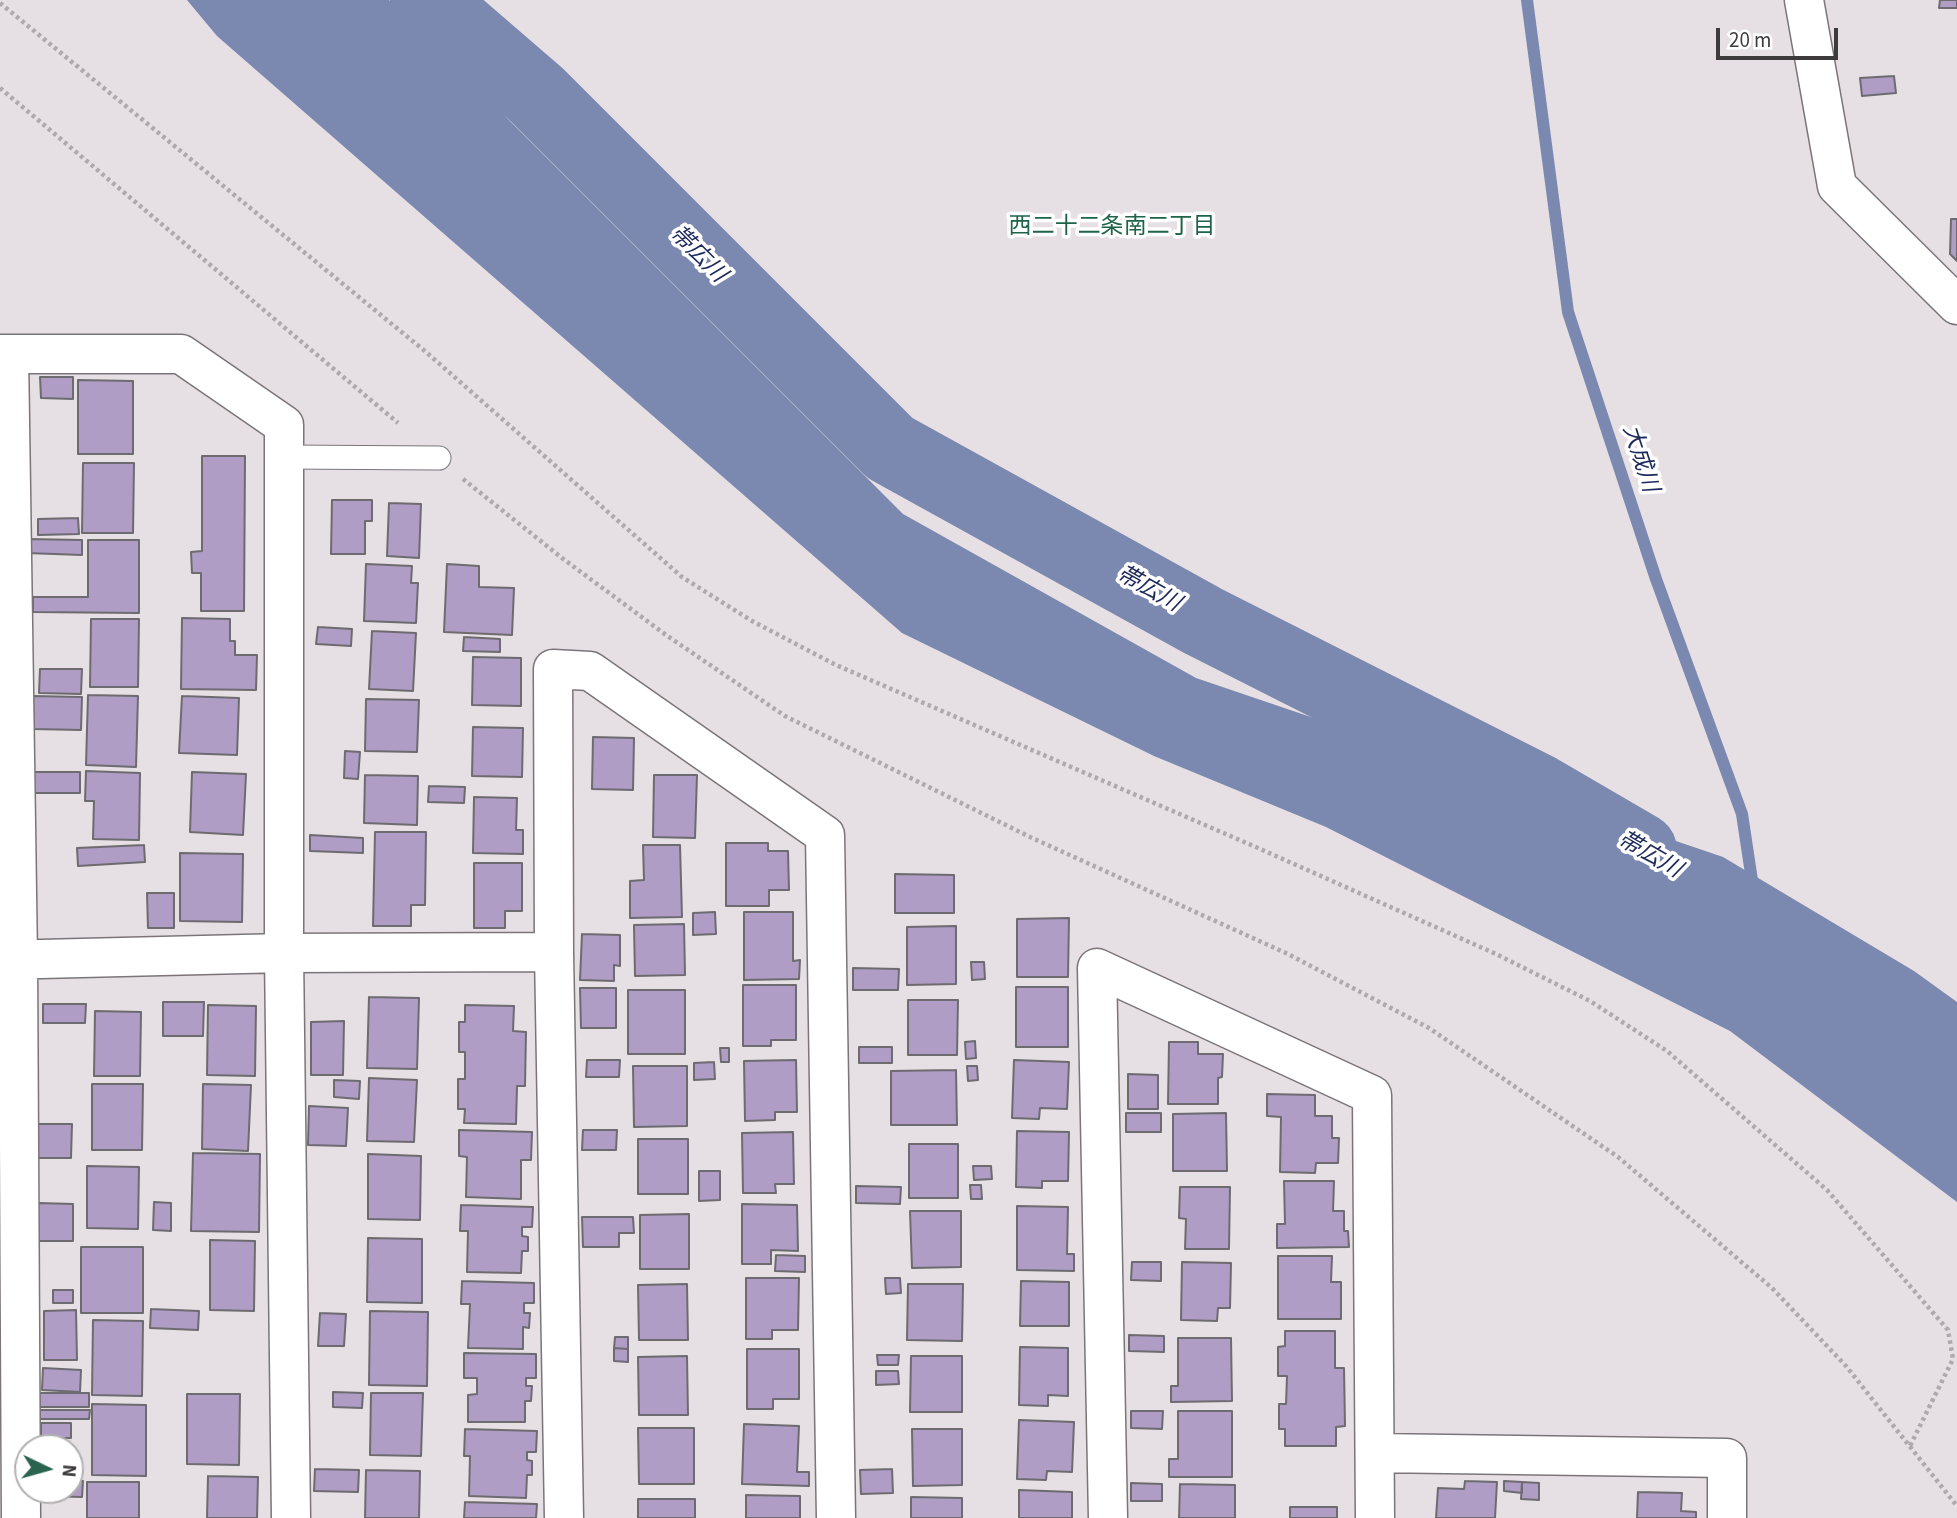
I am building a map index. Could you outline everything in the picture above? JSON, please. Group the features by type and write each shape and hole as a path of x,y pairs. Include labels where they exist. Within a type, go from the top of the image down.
{"street":[{"path":"1804,0 1837,186 1957,305"},
{"path":"20,1518 9,960 4,354 181,354 284,425 284,953 291,1518"},
{"path":"564,1518 554,952 553,669 590,671 825,835 836,1518"},
{"path":"9,960 284,953 554,952"},
{"path":"1108,1518 1097,968 1373,1095 1376,1518"},
{"path":"1376,1453 1727,1458 1727,1518"}],"lane":[{"path":"284,457 439,458"}],"path":[{"path":"0,3 426,352 682,577 752,621 836,665 1496,954 1590,1001 1667,1051 1827,1190 1948,1329 1953,1359 1910,1446"},
{"path":"0,88 439,458 562,558 666,635 785,716 1030,837 1288,954 1429,1028 1618,1157 1772,1288 1846,1366 1957,1506"}],"water":[{"path":"187,0 389,0 903,514 1196,678 1723,857 1914,971 1957,1002 1957,1202 1730,1031 1326,827 1154,756 902,633 217,36"}],"building":[{"path":"1940,0 1957,0 1957,8 1939,8"},
{"path":"1894,76 1896,93 1862,96 1860,78"},
{"path":"1951,219 1957,219 1957,261 1950,254"},
{"path":"40,377 73,377 73,399 41,398"},
{"path":"78,380 133,381 133,454 78,454"},
{"path":"202,456 245,456 244,611 201,611 201,573 192,573 191,552 202,551"},
{"path":"83,463 134,463 133,533 82,533"},
{"path":"332,500 372,500 372,521 365,521 365,554 331,554"},
{"path":"389,503 421,504 419,558 387,556"},
{"path":"78,518 79,534 38,535 38,519"},
{"path":"26,539 82,540 82,555 26,553"},
{"path":"88,540 139,540 139,613 33,612 33,597 88,597"},
{"path":"366,564 412,566 411,583 418,583 416,623 364,621"},
{"path":"447,564 479,566 479,587 514,588 512,635 444,632"},
{"path":"182,618 230,619 230,641 235,641 235,655 257,655 256,690 181,689"},
{"path":"91,619 139,619 138,687 90,687"},
{"path":"318,627 352,629 351,646 316,644"},
{"path":"372,631 416,633 413,691 369,689"},
{"path":"464,637 500,639 500,652 463,651"},
{"path":"473,657 521,658 521,706 472,705"},
{"path":"40,669 82,669 81,694 39,693"},
{"path":"88,695 138,696 136,767 86,765"},
{"path":"33,696 82,697 81,730 33,729"},
{"path":"182,696 239,698 237,755 179,753"},
{"path":"366,699 419,700 417,752 365,751"},
{"path":"473,727 523,728 522,777 472,776"},
{"path":"593,737 634,738 633,790 592,789"},
{"path":"345,751 360,752 358,779 344,778"},
{"path":"86,771 140,773 139,840 93,839 94,801 85,801"},
{"path":"32,772 80,772 80,793 31,793"},
{"path":"192,772 246,774 243,835 190,832"},
{"path":"365,775 418,776 417,825 364,823"},
{"path":"654,775 697,775 695,838 653,837"},
{"path":"429,786 465,787 464,803 428,802"},
{"path":"474,797 517,798 516,830 523,830 523,854 473,853"},
{"path":"375,832 426,832 425,905 411,905 411,926 373,926"},
{"path":"310,835 363,838 363,853 310,851"},
{"path":"726,843 768,843 768,851 788,851 789,890 769,890 769,906 726,906"},
{"path":"144,845 145,862 78,866 77,848"},
{"path":"643,845 680,845 682,917 630,918 630,881 644,880"},
{"path":"180,853 243,854 242,922 180,921"},
{"path":"474,863 522,863 522,911 505,911 505,928 474,928"},
{"path":"895,874 954,875 954,913 895,913"},
{"path":"147,893 174,893 174,928 148,928"},
{"path":"715,912 716,934 693,935 693,913"},
{"path":"744,912 793,912 793,961 800,960 799,979 744,980"},
{"path":"1069,918 1068,977 1017,977 1017,919"},
{"path":"684,924 685,975 635,976 634,925"},
{"path":"956,926 956,984 907,985 907,927"},
{"path":"582,934 620,935 620,966 614,965 614,981 580,980"},
{"path":"971,962 984,962 985,979 972,980"},
{"path":"853,968 899,969 898,990 853,990"},
{"path":"743,985 796,985 796,1040 771,1040 771,1046 743,1046"},
{"path":"1016,987 1068,987 1068,1047 1016,1047"},
{"path":"580,988 616,988 616,1028 581,1028"},
{"path":"628,990 685,990 685,1054 628,1054"},
{"path":"369,997 419,998 417,1069 367,1068"},
{"path":"908,1000 958,1000 957,1055 908,1055"},
{"path":"163,1002 204,1002 203,1036 163,1036"},
{"path":"43,1004 86,1004 85,1023 43,1023"},
{"path":"208,1005 256,1006 255,1076 207,1075"},
{"path":"465,1005 514,1006 513,1031 526,1032 525,1086 517,1086 516,1124 464,1123 465,1109 458,1109 458,1079 465,1079 465,1052 459,1052 459,1022 465,1022"},
{"path":"95,1011 141,1012 140,1076 94,1076"},
{"path":"344,1021 343,1075 311,1075 311,1022"},
{"path":"975,1041 976,1058 966,1059 965,1042"},
{"path":"1169,1042 1198,1042 1198,1054 1223,1054 1222,1077 1218,1078 1218,1104 1168,1104"},
{"path":"859,1047 892,1047 892,1063 859,1063"},
{"path":"720,1048 729,1048 729,1062 721,1062"},
{"path":"587,1060 620,1060 619,1077 586,1077"},
{"path":"796,1060 797,1112 775,1112 775,1120 745,1121 744,1061"},
{"path":"1014,1060 1069,1062 1067,1109 1040,1108 1039,1119 1012,1118"},
{"path":"714,1062 715,1079 694,1080 694,1063"},
{"path":"633,1066 687,1066 687,1126 634,1127"},
{"path":"967,1066 977,1066 978,1080 968,1081"},
{"path":"956,1070 957,1125 891,1125 891,1071"},
{"path":"1128,1074 1158,1075 1158,1109 1128,1109"},
{"path":"369,1078 417,1080 414,1142 367,1141"},
{"path":"334,1080 360,1081 359,1099 334,1097"},
{"path":"92,1084 143,1084 142,1150 92,1150"},
{"path":"203,1084 251,1085 248,1151 202,1149"},
{"path":"1267,1094 1315,1095 1315,1116 1332,1116 1332,1138 1339,1138 1338,1163 1316,1163 1315,1173 1280,1172 1281,1117 1267,1116"},
{"path":"309,1106 348,1108 346,1146 308,1145"},
{"path":"1126,1113 1161,1113 1161,1132 1126,1132"},
{"path":"1226,1113 1227,1171 1173,1171 1173,1114"},
{"path":"38,1124 72,1124 71,1158 37,1158"},
{"path":"459,1130 532,1132 531,1160 521,1160 521,1199 466,1197 467,1157 459,1156"},
{"path":"583,1130 617,1130 616,1150 582,1150"},
{"path":"1017,1131 1069,1132 1068,1181 1042,1181 1042,1188 1016,1187"},
{"path":"793,1132 794,1184 775,1184 776,1193 743,1193 742,1133"},
{"path":"638,1139 688,1139 688,1194 638,1194"},
{"path":"909,1144 958,1144 958,1198 909,1198"},
{"path":"193,1153 260,1154 259,1232 191,1231"},
{"path":"368,1154 421,1156 420,1220 368,1219"},
{"path":"87,1166 139,1167 138,1229 87,1228"},
{"path":"973,1166 991,1166 992,1179 974,1180"},
{"path":"699,1171 720,1171 720,1200 699,1201"},
{"path":"1284,1181 1334,1181 1333,1211 1344,1211 1344,1231 1348,1231 1349,1247 1277,1248 1277,1224 1285,1224"},
{"path":"970,1185 981,1185 982,1199 971,1199"},
{"path":"856,1186 901,1187 900,1204 856,1203"},
{"path":"1180,1187 1230,1187 1229,1249 1185,1249 1186,1219 1179,1218"},
{"path":"154,1202 171,1203 171,1231 153,1230"},
{"path":"38,1203 73,1204 73,1241 38,1241"},
{"path":"742,1204 797,1205 798,1251 771,1250 771,1264 742,1264"},
{"path":"461,1205 533,1207 532,1227 522,1227 522,1236 528,1237 528,1251 522,1251 521,1273 467,1272 468,1231 460,1231"},
{"path":"1017,1206 1068,1207 1067,1254 1074,1254 1074,1271 1017,1270"},
{"path":"910,1211 961,1211 961,1267 912,1268"},
{"path":"689,1214 689,1269 640,1269 640,1215"},
{"path":"582,1217 633,1217 634,1233 619,1233 619,1247 583,1247"},
{"path":"368,1238 422,1239 422,1303 367,1302"},
{"path":"210,1240 255,1241 254,1311 210,1310"},
{"path":"81,1247 143,1247 143,1313 81,1313"},
{"path":"776,1255 805,1256 805,1272 775,1271"},
{"path":"1278,1256 1332,1256 1331,1282 1341,1282 1341,1319 1278,1319"},
{"path":"1132,1262 1161,1262 1161,1281 1131,1280"},
{"path":"1182,1262 1231,1263 1230,1308 1218,1308 1217,1321 1181,1320"},
{"path":"746,1278 799,1278 798,1330 772,1330 772,1339 746,1339"},
{"path":"885,1278 900,1278 901,1293 886,1294"},
{"path":"462,1281 534,1283 534,1303 524,1303 524,1313 530,1313 529,1328 523,1327 523,1349 468,1348 470,1304 461,1304"},
{"path":"1021,1281 1069,1282 1069,1326 1020,1326"},
{"path":"687,1284 688,1340 639,1340 638,1285"},
{"path":"908,1284 963,1284 962,1341 907,1340"},
{"path":"53,1290 73,1290 73,1303 53,1303"},
{"path":"151,1309 199,1311 198,1330 150,1328"},
{"path":"76,1310 77,1360 44,1360 44,1311"},
{"path":"370,1311 428,1312 427,1386 369,1385"},
{"path":"320,1313 346,1314 344,1346 318,1346"},
{"path":"93,1320 143,1321 142,1396 92,1395"},
{"path":"1285,1331 1335,1331 1335,1368 1344,1368 1345,1426 1336,1427 1336,1446 1285,1446 1285,1429 1279,1429 1279,1404 1286,1404 1287,1376 1278,1376 1278,1347 1285,1346"},
{"path":"1129,1335 1164,1336 1164,1352 1129,1351"},
{"path":"615,1337 628,1337 628,1349 614,1348"},
{"path":"1178,1338 1231,1338 1232,1401 1171,1402 1171,1386 1178,1386"},
{"path":"1020,1347 1068,1348 1068,1396 1048,1395 1048,1406 1019,1405"},
{"path":"614,1348 628,1349 628,1362 614,1361"},
{"path":"747,1349 799,1349 799,1399 773,1399 773,1409 747,1409"},
{"path":"464,1353 536,1354 536,1378 526,1378 526,1386 532,1386 531,1401 525,1401 525,1422 468,1422 468,1395 477,1394 477,1378 464,1378"},
{"path":"877,1355 899,1355 898,1365 878,1365"},
{"path":"687,1356 688,1415 639,1415 638,1357"},
{"path":"911,1356 962,1356 962,1412 910,1412"},
{"path":"43,1368 81,1370 80,1392 42,1390"},
{"path":"876,1371 898,1371 899,1384 876,1385"},
{"path":"333,1392 363,1393 362,1408 333,1407"},
{"path":"39,1393 89,1393 89,1407 40,1407"},
{"path":"371,1393 423,1393 421,1456 370,1455"},
{"path":"187,1394 240,1394 239,1465 187,1464"},
{"path":"92,1404 146,1405 146,1476 92,1475"},
{"path":"40,1410 90,1410 89,1419 40,1419"},
{"path":"1131,1411 1163,1411 1162,1429 1131,1428"},
{"path":"1178,1411 1232,1411 1232,1477 1169,1477 1169,1459 1178,1459"},
{"path":"1019,1420 1074,1422 1072,1472 1047,1471 1046,1480 1017,1479"},
{"path":"41,1423 71,1423 71,1434 41,1434"},
{"path":"744,1424 799,1426 797,1472 809,1472 809,1486 742,1484"},
{"path":"638,1428 694,1428 694,1484 639,1484"},
{"path":"465,1429 537,1431 536,1452 527,1452 527,1460 532,1461 532,1475 527,1475 526,1498 469,1496 470,1456 464,1456"},
{"path":"912,1429 962,1429 962,1485 913,1486"},
{"path":"315,1469 359,1470 358,1492 314,1491"},
{"path":"892,1469 893,1493 861,1494 860,1470"},
{"path":"366,1470 420,1471 419,1518 365,1518"},
{"path":"208,1476 258,1477 257,1518 207,1518"},
{"path":"1465,1481 1497,1482 1495,1518 1436,1518 1438,1488 1464,1489"},
{"path":"1504,1481 1522,1482 1522,1493 1504,1491"},
{"path":"87,1482 139,1482 139,1518 87,1518"},
{"path":"1522,1482 1539,1483 1539,1500 1521,1499"},
{"path":"1131,1483 1162,1484 1162,1501 1131,1501"},
{"path":"1180,1484 1235,1485 1235,1518 1179,1518"},
{"path":"1019,1490 1072,1492 1072,1518 1019,1518"},
{"path":"1638,1492 1682,1493 1681,1511 1696,1512 1696,1518 1637,1518"},
{"path":"746,1495 800,1496 800,1518 746,1518"},
{"path":"911,1497 962,1498 962,1518 911,1518"},
{"path":"638,1499 695,1499 695,1518 638,1518"},
{"path":"465,1502 537,1504 536,1518 464,1518"},
{"path":"1290,1507 1337,1507 1337,1518 1290,1518"}],"waterway":[{"name":"帯広川","path":"427,0 537,95 890,448 1203,621 1537,790 1640,850"},
{"name":"大成川","path":"1527,0 1568,312 1656,579 1742,814 1753,887"}],"district":[{"name":"西二十二条南二丁目","path":"1112,228"}]}
